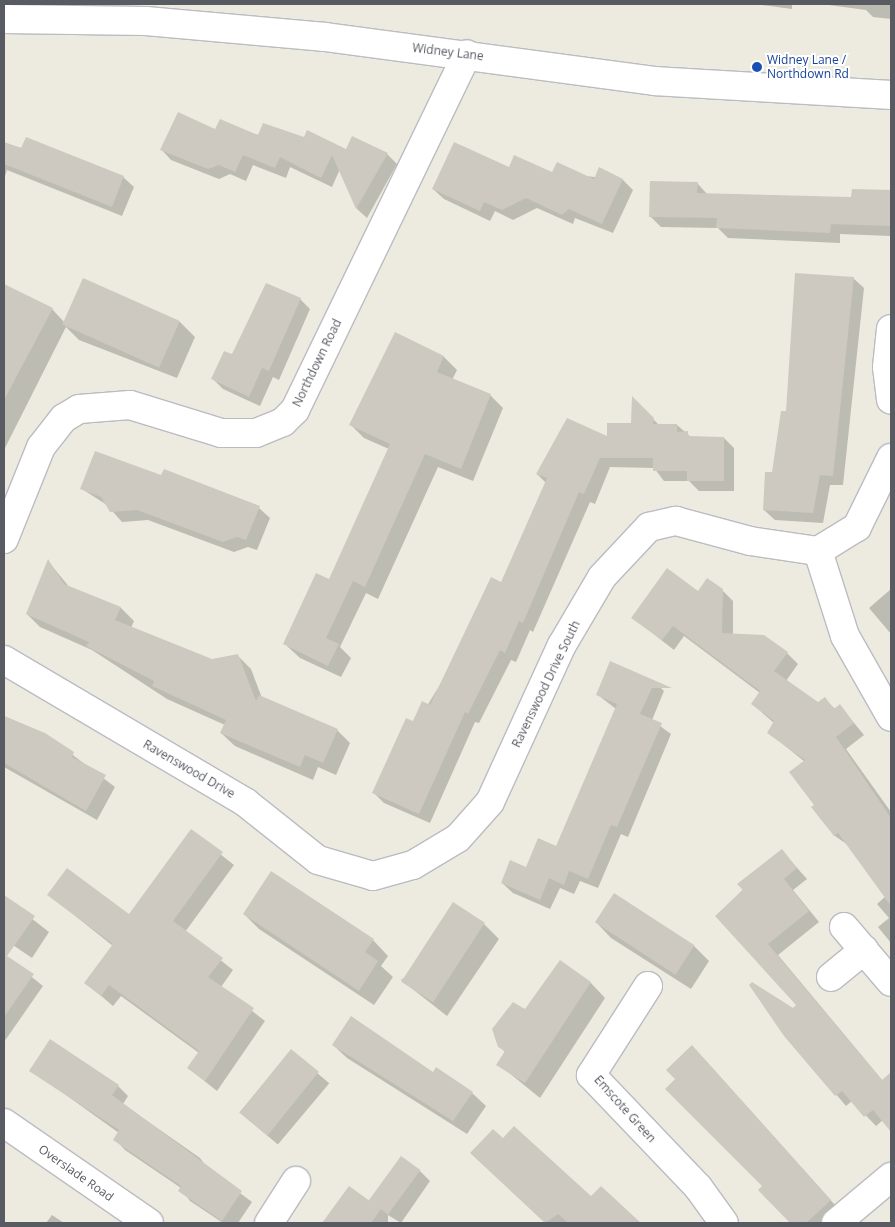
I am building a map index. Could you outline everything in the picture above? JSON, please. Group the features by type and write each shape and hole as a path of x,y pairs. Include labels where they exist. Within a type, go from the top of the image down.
{"street":[{"name":"Widney Lane","path":"4,19 146,22 467,54 655,81 891,95"},
{"name":"Northdown Road","path":"5,532 40,447 64,418 79,409 130,405 221,433 256,433 283,422 295,410 467,54"},
{"path":"891,329 887,367 891,400"},
{"path":"891,458 857,527 818,551 845,636 891,717"},
{"name":"Ravenswood Drive South","path":"373,876 413,865 458,838 490,802 562,645 602,577 649,527 676,521 750,541 818,551"},
{"name":"Ravenswood Drive","path":"4,660 245,802 318,860 373,876"},
{"path":"844,927 891,982"},
{"path":"831,977 864,950"},
{"name":"Emscote Green","path":"648,986 591,1075 698,1187 724,1223"},
{"name":"Overslade Road","path":"4,1123 148,1223"},
{"path":"836,1223 891,1178"},
{"path":"269,1223 296,1181"}],"building":[{"path":"178,112 215,129 220,119 258,135 263,123 304,137 307,130 346,149 352,136 388,153 356,209 332,155 321,178 280,157 275,168 243,155 235,172 219,165 208,169 160,150"},
{"path":"26,137 124,176 112,207 4,164 4,142 21,148"},
{"path":"454,142 509,167 514,155 552,172 557,162 594,179 599,167 623,179 602,224 569,209 562,215 526,198 502,210 484,202 480,211 432,189"},
{"path":"650,181 698,182 697,193 851,197 852,189 891,190 891,226 831,224 830,233 716,228 717,218 649,217"},
{"path":"795,273 854,277 833,476 820,475 813,513 763,510 765,472 772,472 781,411 786,411"},
{"path":"83,278 180,321 159,368 62,325"},
{"path":"266,283 301,298 269,371 262,368 249,397 211,379 224,351 232,354"},
{"path":"4,284 53,308 4,400"},
{"path":"395,332 444,356 437,372 491,394 461,469 425,454 365,587 353,581 326,638 339,644 328,666 283,644 316,573 329,579 390,444 349,425"},
{"path":"632,396 654,418 653,424 677,424 677,432 688,431 688,436 724,437 724,481 687,481 687,471 653,471 653,458 600,458 584,494 579,492 523,623 519,621 505,653 500,650 468,714 465,712 419,814 372,793 406,718 413,721 422,701 430,705 491,577 501,582 547,478 536,474 567,418 607,436 607,423 631,423"},
{"path":"95,451 161,475 164,469 260,506 246,540 237,537 223,542 137,510 110,512 101,497 80,489"},
{"path":"48,559 64,584 121,607 115,620 212,659 238,654 256,701 259,695 338,729 323,763 305,755 300,767 220,733 226,720 152,686 154,681 86,646 89,642 26,614"},
{"path":"667,568 698,591 707,578 723,589 722,633 764,635 788,652 774,671 818,702 825,697 834,709 840,704 854,723 836,737 891,818 891,906 838,833 834,836 811,807 814,805 789,772 805,760 767,733 774,721 751,704 760,691 673,626 662,640 631,618"},
{"path":"610,661 672,688 652,688 640,714 662,723 617,827 611,825 588,879 569,871 564,885 549,878 540,900 501,883 510,860 526,867 538,838 556,846 617,704 596,695"},
{"path":"4,716 45,733 74,752 72,757 106,775 86,811 4,763"},
{"path":"191,829 223,852 173,921 223,958 208,977 254,1008 205,1081 187,1068 199,1051 109,985 101,996 84,983 113,944 47,895 67,868 129,914"},
{"path":"782,849 797,868 784,879 809,911 768,944 882,1080 891,1072 891,1132 873,1110 864,1117 842,1091 835,1096 784,1036 749,985 752,982 793,1008 796,1005 715,916 743,890 737,884"},
{"path":"271,871 374,939 365,952 378,961 359,991 243,914"},
{"path":"614,893 695,945 675,975 595,922"},
{"path":"4,895 35,916 7,956 34,974 4,1017"},
{"path":"453,902 485,923 433,1002 401,982"},
{"path":"560,960 591,982 525,1083 496,1065 505,1051 498,1047 492,1029 513,1002 525,1009"},
{"path":"351,1016 433,1072 436,1067 473,1092 453,1121 332,1045"},
{"path":"50,1039 119,1085 112,1095 242,1191 222,1221 178,1191 181,1186 113,1140 119,1130 29,1071"},
{"path":"692,1045 831,1200 806,1223 790,1223 758,1190 762,1186 665,1089 675,1079 666,1070"},
{"path":"291,1049 319,1072 267,1135 239,1113"},
{"path":"514,1126 591,1196 601,1186 641,1223 568,1223 558,1214 545,1223 470,1153 493,1129 503,1138"},
{"path":"401,1156 420,1170 388,1215 369,1200"},
{"path":"349,1186 381,1209 371,1223 322,1223"}],"place":[{"name":"Widney Lane / Northdown Rd","path":"757,67"}]}
